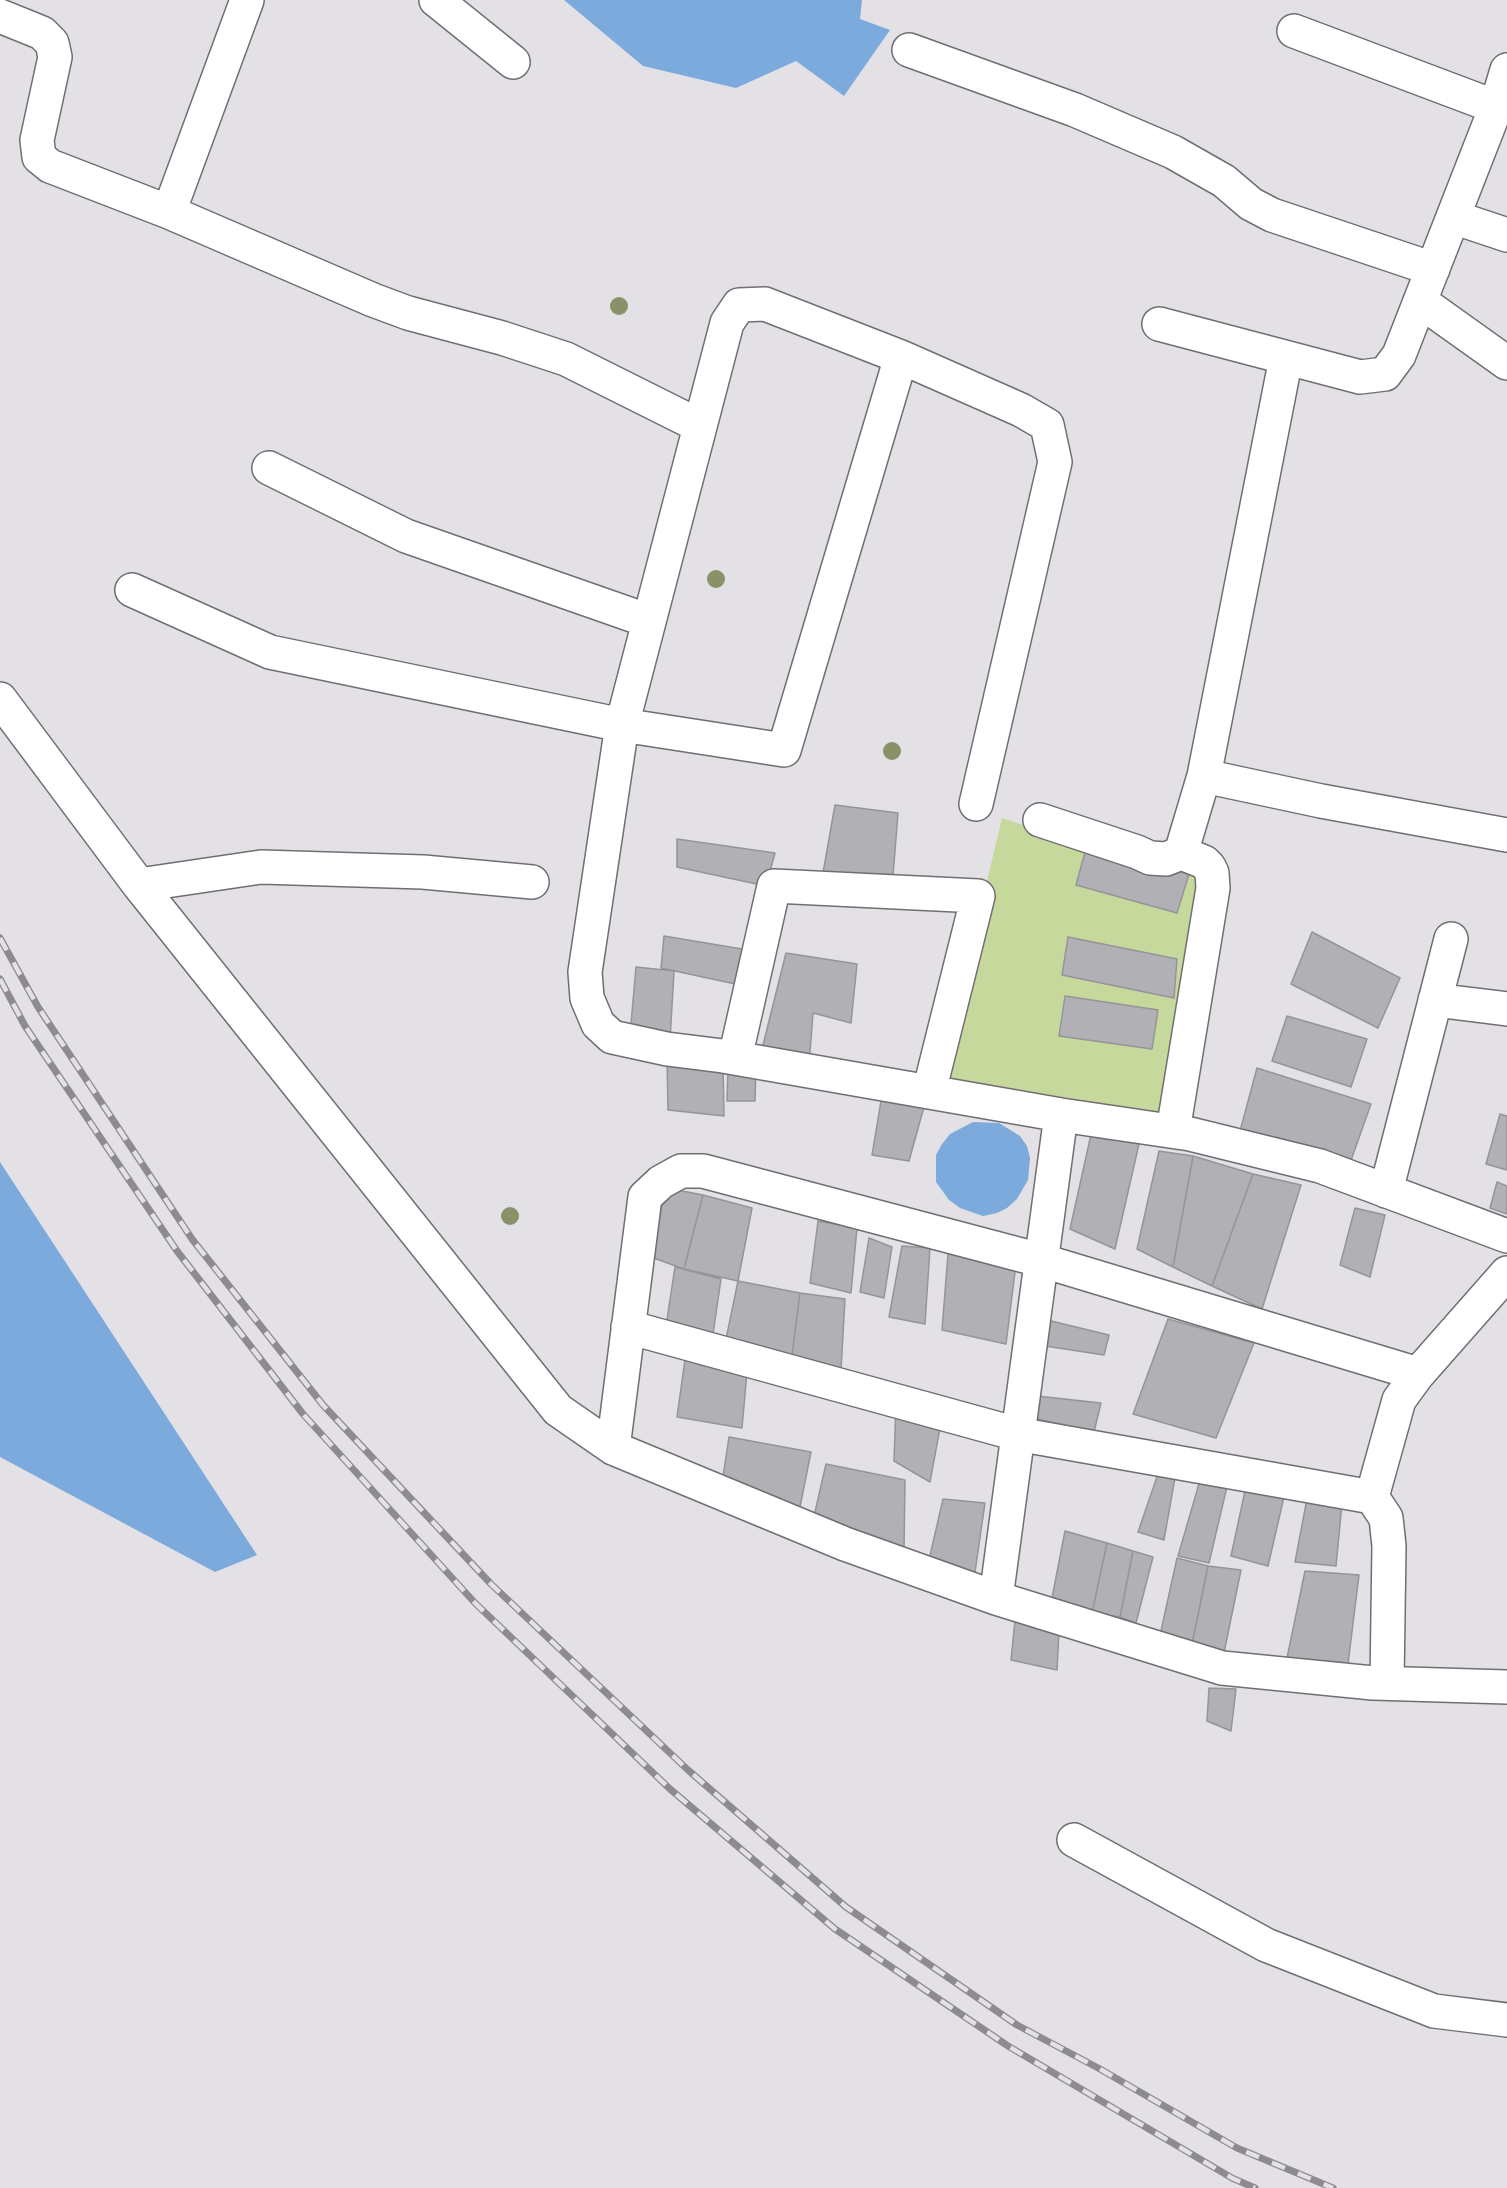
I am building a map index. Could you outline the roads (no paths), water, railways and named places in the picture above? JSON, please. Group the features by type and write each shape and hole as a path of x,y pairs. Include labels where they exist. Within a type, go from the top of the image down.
{"street":[{"path":"169,212 247,0"},
{"path":"436,0 513,62"},
{"path":"0,16 42,33 52,43 55,57 37,140 39,157 50,166 169,212 408,314 502,338 566,359 700,426"},
{"path":"1294,32 1496,107"},
{"path":"909,50 1074,110 1173,152 1224,181 1251,204 1272,215 1433,269"},
{"path":"1159,324 1360,377 1385,374 1399,355 1496,107 1507,70"},
{"path":"1453,217 1507,235"},
{"path":"1420,301 1507,363"},
{"path":"976,804 1055,462 1047,425 1021,410 901,357 765,304 739,305 727,323 622,725 585,972 587,999 598,1024 612,1037 667,1049 735,1058 1173,1131 1320,1166 1507,1236"},
{"path":"132,590 270,652 622,725 784,750 901,357"},
{"path":"1181,853 1204,777 1286,358"},
{"path":"269,468 406,536 649,621"},
{"path":"0,699 139,885 558,1410 612,1448 845,1545 996,1598 1222,1668 1387,1683 1503,1682"},
{"path":"1204,777 1507,835"},
{"path":"1040,820 1150,858 1166,859 1181,853 1203,862 1212,873 1213,888 1173,1131"},
{"path":"139,885 261,867 423,872 532,882"},
{"path":"735,1058 774,886 978,896 929,1092"},
{"path":"1386,1191 1451,939"},
{"path":"1435,1000 1507,1009"},
{"path":"996,1598 1061,1114"},
{"path":"612,1448 645,1197 661,1182 681,1172 703,1171 1040,1260 1418,1374"},
{"path":"1372,1497 1399,1400 1418,1374 1507,1273"},
{"path":"628,1326 1017,1434 1372,1497 1386,1518 1389,1546 1387,1683"},
{"path":"1074,1840 1266,1946 1434,2011 1507,2020"}],"water":[{"path":"564,0 862,0 860,19 890,30 844,96 796,61 736,88 643,66"},
{"path":"973,1122 999,1123 1020,1136 1027,1146 1030,1158 1028,1180 1017,1199 997,1213 983,1216 960,1208 949,1200 936,1182 936,1155 942,1144 950,1134"},
{"path":"0,1162 257,1555 215,1572 0,1457"}],"railway":[{"path":"0,938 38,1007 192,1239 323,1405 491,1584 688,1770 846,1907 1017,2025 1100,2069 1237,2148 1333,2188"},
{"path":"0,979 25,1026 177,1251 303,1414 475,1603 670,1789 835,1929 1008,2046 1232,2178 1255,2188"}]}
